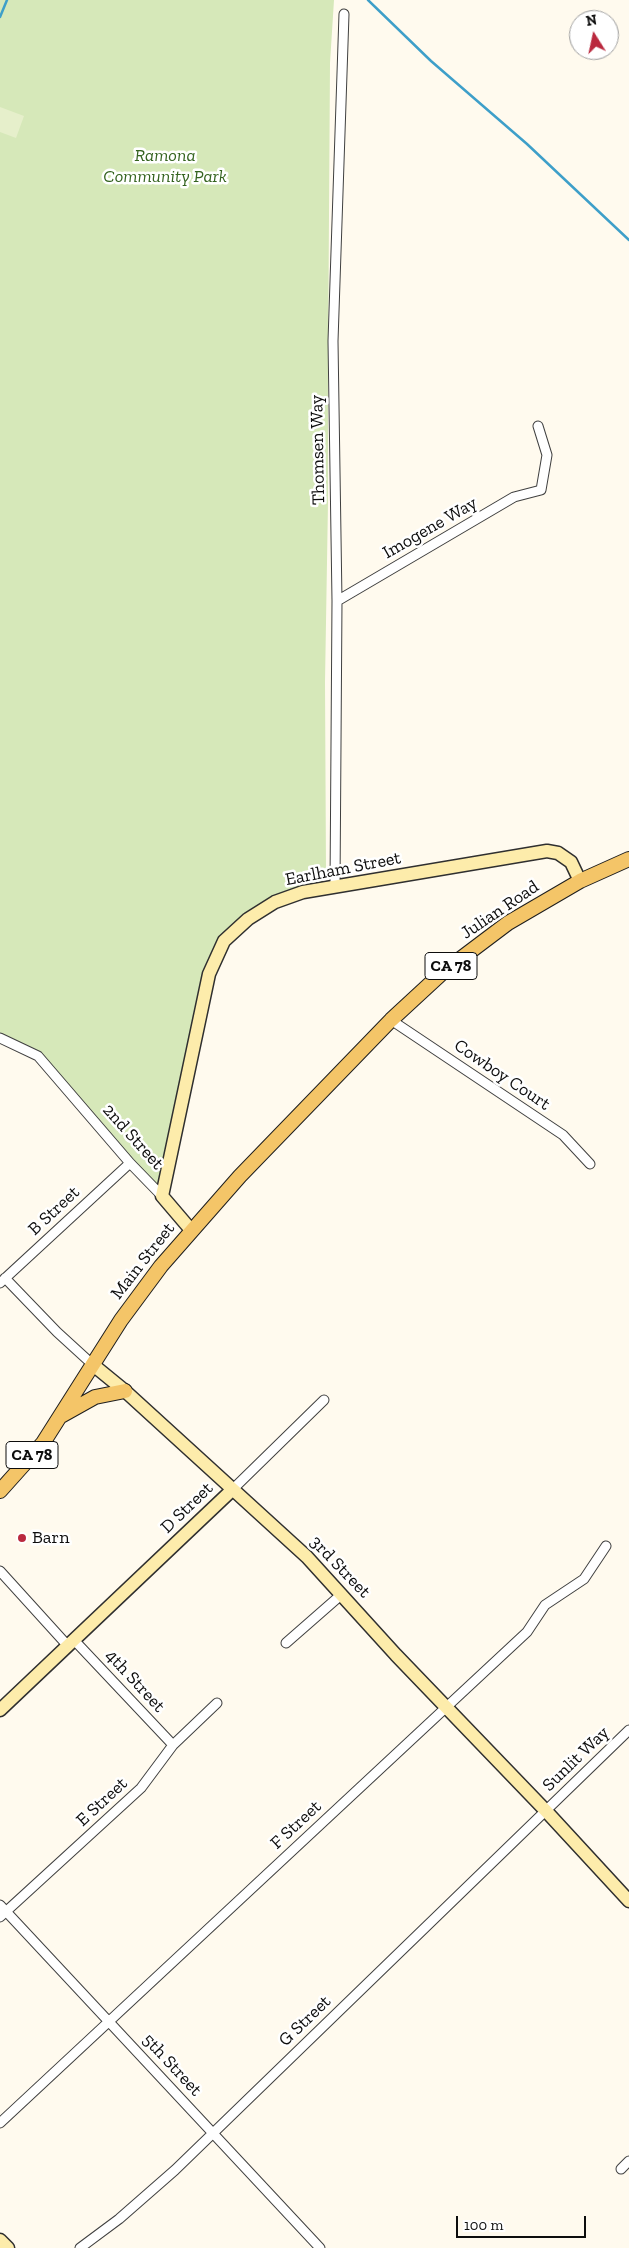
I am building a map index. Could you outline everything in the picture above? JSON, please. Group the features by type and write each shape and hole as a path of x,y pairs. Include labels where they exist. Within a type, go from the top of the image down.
{"main road":[{"name":"Julian Road","path":"339,1074 391,1020 443,972 508,923 580,881 629,859"},
{"name":"Main Street","path":"0,1491 43,1443 92,1364 161,1266 191,1230 339,1074"},
{"path":"60,1416 95,1397 125,1391"}],"street":[{"name":"Thomsen Way","path":"336,886 337,601 333,341 344,14"},
{"name":"Imogene Way","path":"337,601 514,497 542,490 547,454 538,426"},
{"name":"Earlham Street","path":"162,1196 209,974 224,941 248,918 275,902 302,892 546,851 558,853 571,862 580,881"},
{"name":"Cowboy Court","path":"391,1020 563,1135 590,1164"},
{"name":"2nd Street","path":"0,1038 38,1056 49,1066 130,1163 191,1230"},
{"name":"B Street","path":"3,1281 130,1163"},
{"name":"3rd Street","path":"3,1281 92,1364 125,1391 307,1557 629,1901"},
{"name":"D Street","path":"0,1710 324,1400"},
{"name":"F Street","path":"0,2123 527,1632 545,1605 584,1579 606,1546"},
{"name":"4th Street","path":"0,1571 173,1745"},
{"path":"286,1643 342,1594"},
{"name":"E Street","path":"2,1911 141,1788 173,1745 217,1703"},
{"name":"Sunlit Way","path":"546,1812 629,1730"},
{"name":"G Street","path":"80,2248 119,2219 175,2170 546,1812"},
{"name":"5th Street","path":"2,1911 109,2021 320,2248"},
{"path":"621,2169 629,2161"},
{"path":"0,2240 8,2248"}],"green space":[{"name":"Ramona Community Park","path":"0,0 334,0 330,63 328,502 325,682 326,872 320,888 286,897 221,947 167,1201 49,1066 0,1037"},
{"path":"0,107 24,116 16,138 0,132"}],"waterway":[{"path":"0,17 7,0"},
{"path":"368,0 431,61 527,144 629,240"}],"place":[{"name":"Barn","path":"22,1538"}]}
